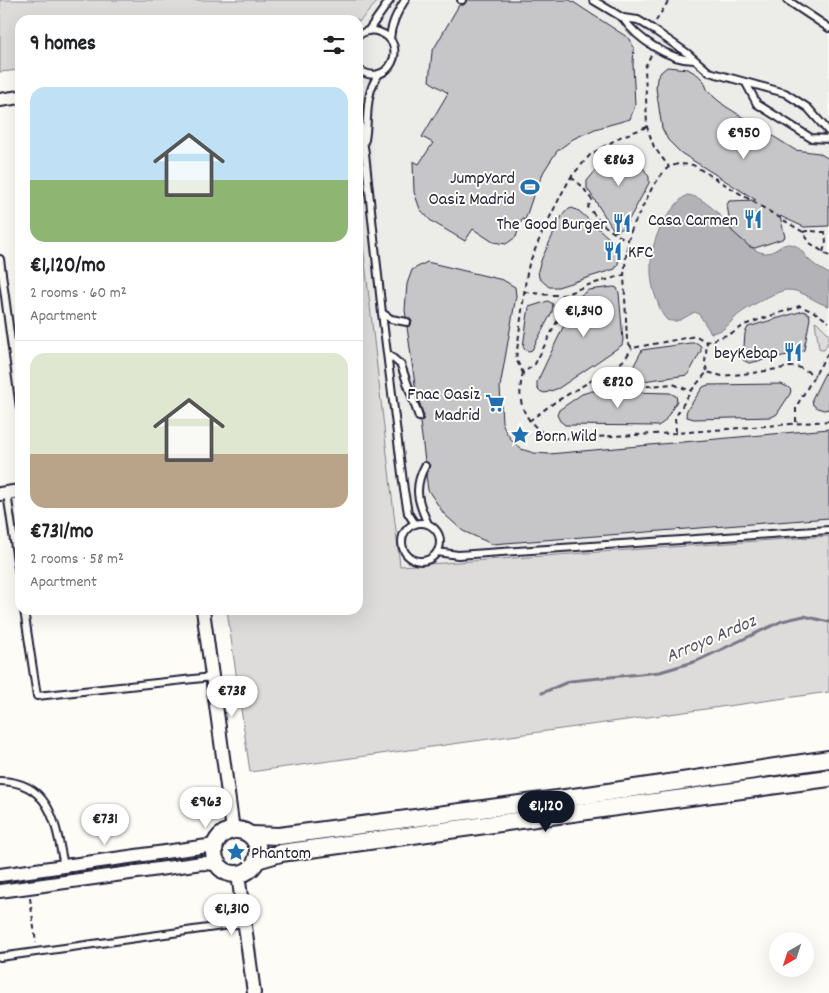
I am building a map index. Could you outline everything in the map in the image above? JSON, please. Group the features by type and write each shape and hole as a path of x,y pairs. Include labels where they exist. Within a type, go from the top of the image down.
{"street":[{"path":"0,100 15,98"},
{"path":"204,615 233,830"},
{"path":"251,835 279,836 588,795 829,759"},
{"path":"257,860 281,853 829,778"},
{"path":"233,830 246,832 251,835 258,846 257,860 250,870 238,874 226,872 215,858 215,845 222,835 233,830"},
{"path":"0,875 215,845"},
{"path":"0,891 202,863 218,864"},
{"path":"238,874 254,993"}],"lane":[{"path":"368,31 390,0"},
{"path":"364,144 367,130 368,94 373,82 379,74 389,67 394,56 390,29 394,18 405,0"},
{"path":"593,0 623,18 636,34 656,47 679,58 694,60"},
{"path":"787,0 829,28"},
{"path":"623,18 638,20 652,28 709,72 785,93 808,108 829,132"},
{"path":"363,34 368,31 376,31 390,38"},
{"path":"363,72 379,74"},
{"path":"746,83 757,104 811,138 829,139"},
{"path":"363,140 404,490 408,513 415,524"},
{"path":"0,259 15,371"},
{"path":"382,313 391,319 407,322"},
{"path":"388,354 401,365 419,417"},
{"path":"425,466 418,477 418,492 422,511 428,524 438,533 440,540 437,552 433,557 422,562 415,561 405,554 402,549 402,536 405,531 415,524 428,524"},
{"path":"3,493 15,556"},
{"path":"437,552 458,555 829,530"},
{"path":"25,615 37,696 212,677"},
{"path":"0,782 12,782 30,789 48,805 56,825 64,866"},
{"path":"0,957 244,923"}],"path":[{"path":"652,28 669,0"},
{"path":"656,47 645,68 647,127 654,148 670,167"},
{"path":"647,127 620,137 590,155 571,177 532,256 526,278 516,359 522,373 519,387 520,402 529,421 540,432 553,439 676,433 829,421"},
{"path":"632,348 627,341 624,275 628,240 652,188 664,171 670,167 678,164 693,165 803,232 810,243 829,256"},
{"path":"571,177 582,186 592,200 588,207 604,226 616,235 628,240"},
{"path":"803,232 810,230 829,231"},
{"path":"823,253 826,242 825,232"},
{"path":"524,292 548,295 564,294 624,275"},
{"path":"522,373 535,364 564,308 564,294"},
{"path":"529,421 555,402 625,359 632,348 696,336 707,342 735,332 744,325 800,306 816,313 829,322"},
{"path":"707,342 705,363 707,372"},
{"path":"796,424 796,407 829,351"},
{"path":"707,372 722,376 796,366 815,375"},
{"path":"608,371 619,384 637,387 673,384 691,391"},
{"path":"676,433 675,418 691,391 707,372"},
{"path":"29,888 37,952"}],"shaded area":[{"path":"0,0 379,0 363,18 363,15 15,15 15,70 0,72"},
{"path":"379,0 829,0 829,536 400,566 363,245 363,18"},
{"path":"687,195 705,202 744,242 760,252 771,252 789,244 798,248 810,261 829,274 829,306 798,292 786,290 752,306 720,331 711,333 699,314 695,312 678,321 667,320 661,312 654,292 651,268 652,256 658,232 664,221 678,202"},
{"path":"363,245 400,566 829,536 829,692 250,772 228,615 363,615"},
{"path":"815,321 829,334 829,340 824,350 819,348"}],"building":[{"path":"467,0 570,0 630,39 634,48 635,105 630,119 595,129 573,139 557,151 544,171 525,220 522,219 516,237 506,244 493,242 473,229 465,241 431,221 420,209 414,192 413,161 419,164 433,143 422,137 448,93 429,81 432,52 459,5 464,5"},
{"path":"667,67 688,69 698,75 704,81 707,89 725,106 795,150 819,153 829,159 829,226 804,227 780,216 785,237 755,248 750,247 733,232 727,205 729,201 756,200 681,153 668,140 662,128 656,88 657,78"},
{"path":"625,148 633,152 649,177 649,183 626,225 615,232 587,188 587,181 606,158 616,150"},
{"path":"572,208 579,211 620,248 618,264 615,269 558,287 549,287 539,278 538,270 562,216 567,210"},
{"path":"427,262 503,280 515,287 516,296 500,387 502,422 512,441 521,449 534,453 549,454 829,429 829,518 492,544 463,531 444,514 428,490 426,475 430,465 425,461 420,422 424,416 416,392 407,327 411,325 412,321 406,317 405,310 407,284 412,270"},
{"path":"617,288 619,293 622,345 559,388 545,393 539,391 537,382 577,298 588,290"},
{"path":"548,301 553,304 552,312 532,350 525,350 523,346 529,307"},
{"path":"803,311 809,314 810,318 802,352 749,363 743,360 745,333 748,327"},
{"path":"697,343 701,346 701,351 688,375 635,382 630,379 629,375 642,350"},
{"path":"829,365 829,409 824,410 813,405 812,399"},
{"path":"781,384 791,390 790,394 777,414 772,417 694,419 687,417 686,414 703,387 708,385"},
{"path":"592,391 670,393 676,396 677,401 664,422 658,426 565,425 560,421 557,415 559,410 582,394"}],"waterway":[{"name":"Arroyo Ardoz","path":"542,693 570,681 660,672 697,661 782,621 804,616 829,622"}],"place":[{"name":"JumpYard Oasiz Madrid","path":"530,187"},
{"name":"Casa Carmen","path":"753,219"},
{"name":"The Good Burger","path":"622,223"},
{"name":"KFC","path":"613,251"},
{"name":"beyKebap","path":"793,352"},
{"name":"Fnac Oasiz Madrid","path":"495,403"},
{"name":"Born Wild","path":"520,435"},
{"name":"Phantom","path":"236,852"}]}
